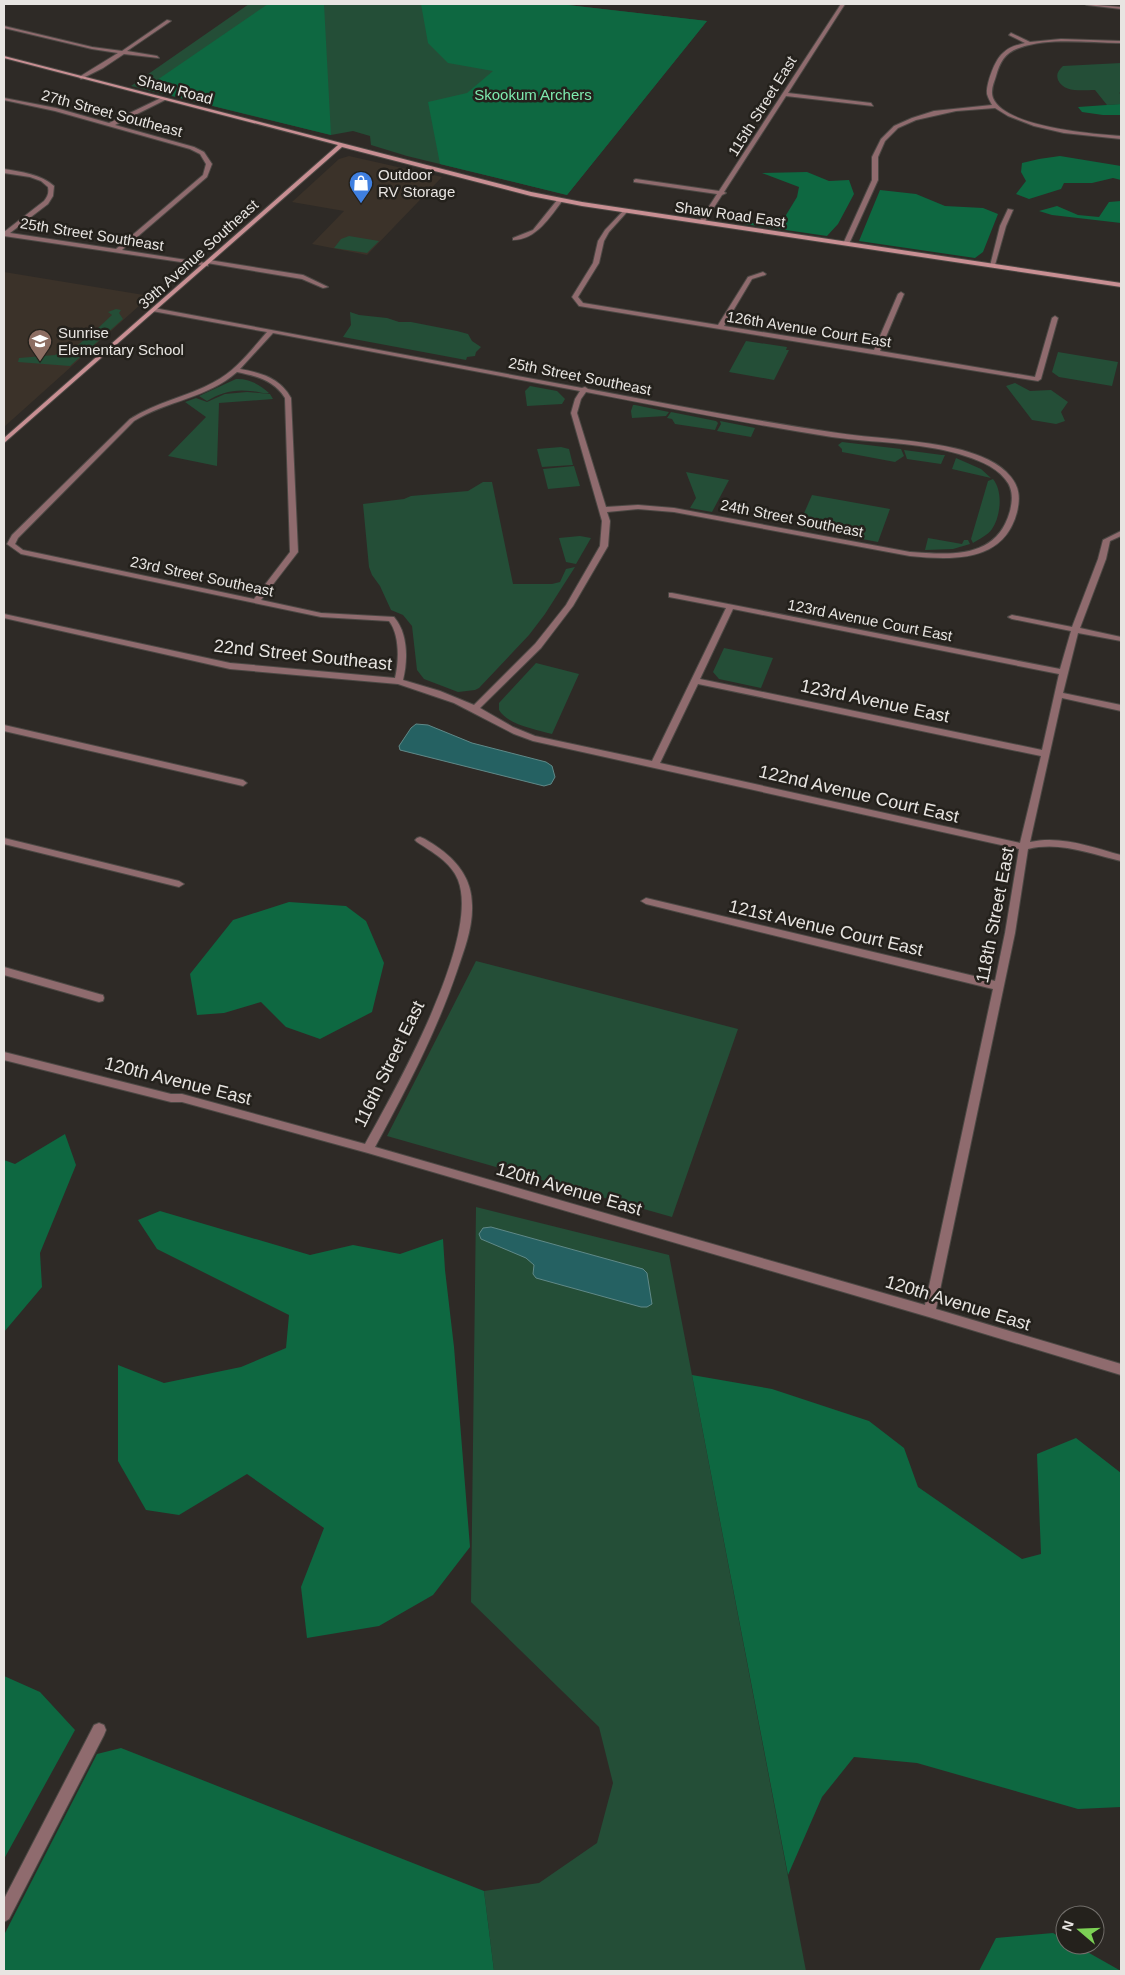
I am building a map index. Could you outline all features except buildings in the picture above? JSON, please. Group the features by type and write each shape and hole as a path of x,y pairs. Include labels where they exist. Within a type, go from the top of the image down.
{"main road":[{"name":"Shaw Road","path":"4,57 341,145"},
{"name":"Shaw Road East","path":"341,145 560,200 624,212 1121,285"},
{"name":"39th Avenue Southeast","path":"4,441 341,145"}],"street":[{"name":"115th Street East","path":"702,222 843,4"},
{"path":"1087,4 1121,8"},
{"path":"81,78 95,71 169,21"},
{"path":"4,27 78,45 158,57"},
{"path":"1011,34 1030,44"},
{"path":"1121,42 1052,41 1030,44 1010,50 1002,57 988,92 996,106 1010,115 1042,126 1121,138"},
{"path":"785,94 871,104"},
{"path":"110,125 163,98"},
{"path":"4,103 7,99"},
{"name":"27th Street Southeast","path":"7,99 192,148 202,153 208,161 209,168 205,176 118,251"},
{"path":"846,244 875,180 873,169 874,155 880,143 893,130 910,120 931,113 996,106"},
{"path":"4,171 43,180 51,186 52,192 47,201 5,234"},
{"path":"636,181 722,193"},
{"path":"515,239 534,232 560,200"},
{"path":"992,265 1003,226 1010,210"},
{"name":"126th Avenue Court East","path":"624,212 607,231 601,241 596,263 575,297 578,302 590,307 1038,379 1055,318"},
{"name":"25th Street Southeast","path":"5,234 207,263"},
{"path":"207,263 303,277 325,287"},
{"path":"720,328 750,278 763,274"},
{"path":"876,353 901,294"},
{"name":"25th Street Southeast","path":"154,310 810,432 942,448 972,456 998,468 1008,477 1015,490 1017,499 1011,521 1001,538 993,545 975,553"},
{"path":"256,601 294,552 288,398 279,385 270,379 235,370 271,331"},
{"name":"23rd Street Southeast","path":"235,370 216,384 148,410 132,420 15,536 11,544 22,552 335,617 379,617 391,619 396,622 399,629 401,673 398,681"},
{"path":"476,709 522,665 569,606 604,546 606,529 603,510 574,413 578,399 585,389"},
{"name":"24th Street Southeast","path":"603,510 627,506 657,509 926,556 951,556 975,553"},
{"name":"118th Street East","path":"929,1312 1010,933 1024,847 1063,672 1075,630 1102,560 1107,540 1119,533"},
{"name":"123rd Avenue Court East","path":"672,595 1063,672"},
{"path":"655,764 731,606"},
{"name":"22nd Street Southeast","path":"4,616 230,666 398,681 422,688 476,709 520,734 590,750"},
{"path":"1012,617 1121,639"},
{"name":"123rd Avenue East","path":"696,681 1046,754"},
{"path":"1059,695 1121,708"},
{"path":"4,728 243,783"},
{"name":"122nd Avenue Court East","path":"590,750 1024,847 1035,843 1054,843 1121,858"},
{"name":"116th Street East","path":"368,1149 420,1053 436,1016 466,924 466,893 464,882 456,867 445,856 420,840"},
{"path":"4,841 179,884"},
{"name":"121st Avenue Court East","path":"646,901 998,986"},
{"path":"4,971 99,998"},
{"name":"120th Avenue East","path":"4,1056 171,1098 182,1098 368,1149 929,1312 1121,1370"},
{"path":"4,1914 99,1730"}],"shaded area":[{"name":"Outdoor RV Storage","path":"349,156 442,177 367,255 312,244 344,211 292,202 339,159"},
{"name":"Sunrise Elementary School","path":"4,272 150,296 4,427"}],"green space":[{"name":"Skookum Archers","path":"249,4 559,4 707,21 567,195 407,156 371,145 370,136 353,131 331,135 131,86"},
{"path":"268,4 324,4 331,135 144,89"},
{"path":"421,4 559,4 707,21 567,195 440,164 428,102 467,93 493,71 448,63 428,43"},
{"path":"1121,63 1121,92 1119,93 1121,94 1121,104 1107,105 1095,90 1069,89 1064,87 1057,78 1063,66"},
{"path":"1121,104 1121,115 1082,112 1078,107"},
{"path":"1060,156 1121,166 1121,180 1113,178 1092,183 1064,183 1061,189 1029,199 1016,194 1026,181 1021,172 1022,163"},
{"path":"807,172 829,181 849,180 854,194 838,224 827,236 744,224 783,220 797,197 799,187 762,173"},
{"path":"880,190 916,194 945,206 983,208 998,214 983,252 975,258 859,241"},
{"path":"1121,201 1121,223 1052,215 1039,211 1057,206 1078,215 1099,217 1109,202"},
{"path":"349,236 379,241 367,253 334,248 341,239"},
{"path":"116,309 121,310 119,313 123,319 70,366 18,362 19,358 55,355 71,345 77,346 93,332 86,329 97,329 112,315 108,312"},
{"path":"350,312 457,331 468,334 472,341 481,347 475,356 467,357 466,360 343,337 351,325"},
{"path":"746,341 787,347 786,350 789,350 774,380 729,372"},
{"path":"1058,352 1118,362 1112,386 1059,377 1052,372"},
{"path":"236,379 254,383 269,393 233,391 207,401 199,396"},
{"path":"1015,383 1030,391 1051,390 1068,402 1061,412 1065,421 1056,424 1032,420 1006,386"},
{"path":"530,386 557,391 565,399 562,404 527,406 525,391"},
{"path":"247,392 270,394 273,399 219,403 217,466 168,456 206,417 185,402 196,398 207,402 225,394"},
{"path":"633,405 669,412 666,416 632,418 631,411"},
{"path":"671,412 718,423 715,430 675,424 672,419 667,418"},
{"path":"720,421 755,428 751,437 717,431 721,424"},
{"path":"842,442 901,449 904,456 895,462 842,452 838,445"},
{"path":"561,447 569,449 573,465 542,467 537,449"},
{"path":"904,450 945,455 941,464 907,459"},
{"path":"956,458 981,469 991,478 952,469"},
{"path":"574,466 580,486 548,489 543,469"},
{"path":"686,472 729,480 712,512 690,508 696,498"},
{"path":"993,479 998,490 1000,504 995,524 986,535 973,543 971,539 988,481"},
{"path":"483,482 492,482 513,584 552,584 560,582 566,569 575,567 529,635 479,688 458,692 424,679 417,670 412,626 403,615 391,610 369,567 363,504 404,499 411,496 468,491"},
{"path":"812,495 890,509 878,542 798,527"},
{"path":"580,536 591,538 576,564 566,562 559,538"},
{"path":"928,538 962,544 964,540 968,540 970,544 953,549 925,550"},
{"path":"724,648 773,658 761,688 719,679 713,672"},
{"path":"536,663 579,674 552,734 515,723 499,710 499,703"},
{"path":"289,902 346,906 366,921 384,963 372,1012 320,1039 286,1027 261,1002 224,1013 197,1015 190,974 233,920"},
{"path":"476,961 738,1029 672,1217 387,1136"},
{"path":"65,1134 76,1165 40,1253 42,1287 4,1332 4,1160 15,1164"},
{"path":"476,1207 669,1255 806,1971 494,1971 484,1891 539,1883 597,1843 613,1783 599,1727 471,1602"},
{"path":"160,1211 310,1255 353,1245 400,1254 443,1239 454,1347 470,1547 433,1595 379,1626 307,1638 301,1587 324,1528 247,1474 179,1515 146,1510 118,1461 118,1365 164,1383 241,1367 286,1348 289,1315 157,1249 138,1220"},
{"path":"692,1375 772,1389 869,1421 904,1448 918,1487 1022,1559 1041,1554 1037,1454 1076,1438 1121,1473 1121,1807 1078,1809 917,1763 854,1757 822,1797 788,1875"},
{"path":"4,1676 40,1692 75,1730 4,1859"},
{"path":"121,1748 484,1891 494,1971 4,1971 4,1935 97,1754"},
{"path":"1053,1933 1055,1934 1055,1955 1093,1955 1121,1971 979,1971 996,1938"}],"water":[{"path":"416,724 428,725 472,743 546,762 552,766 555,777 551,784 544,786 400,750 399,746 411,728"},
{"path":"491,1227 643,1269 647,1273 652,1304 647,1307 641,1307 536,1278 533,1274 534,1265 526,1258 481,1239 479,1234 483,1228"}],"place":[{"name":"Outdoor RV Storage","path":"361,204"},
{"name":"Sunrise Elementary School","path":"40,362"}]}
